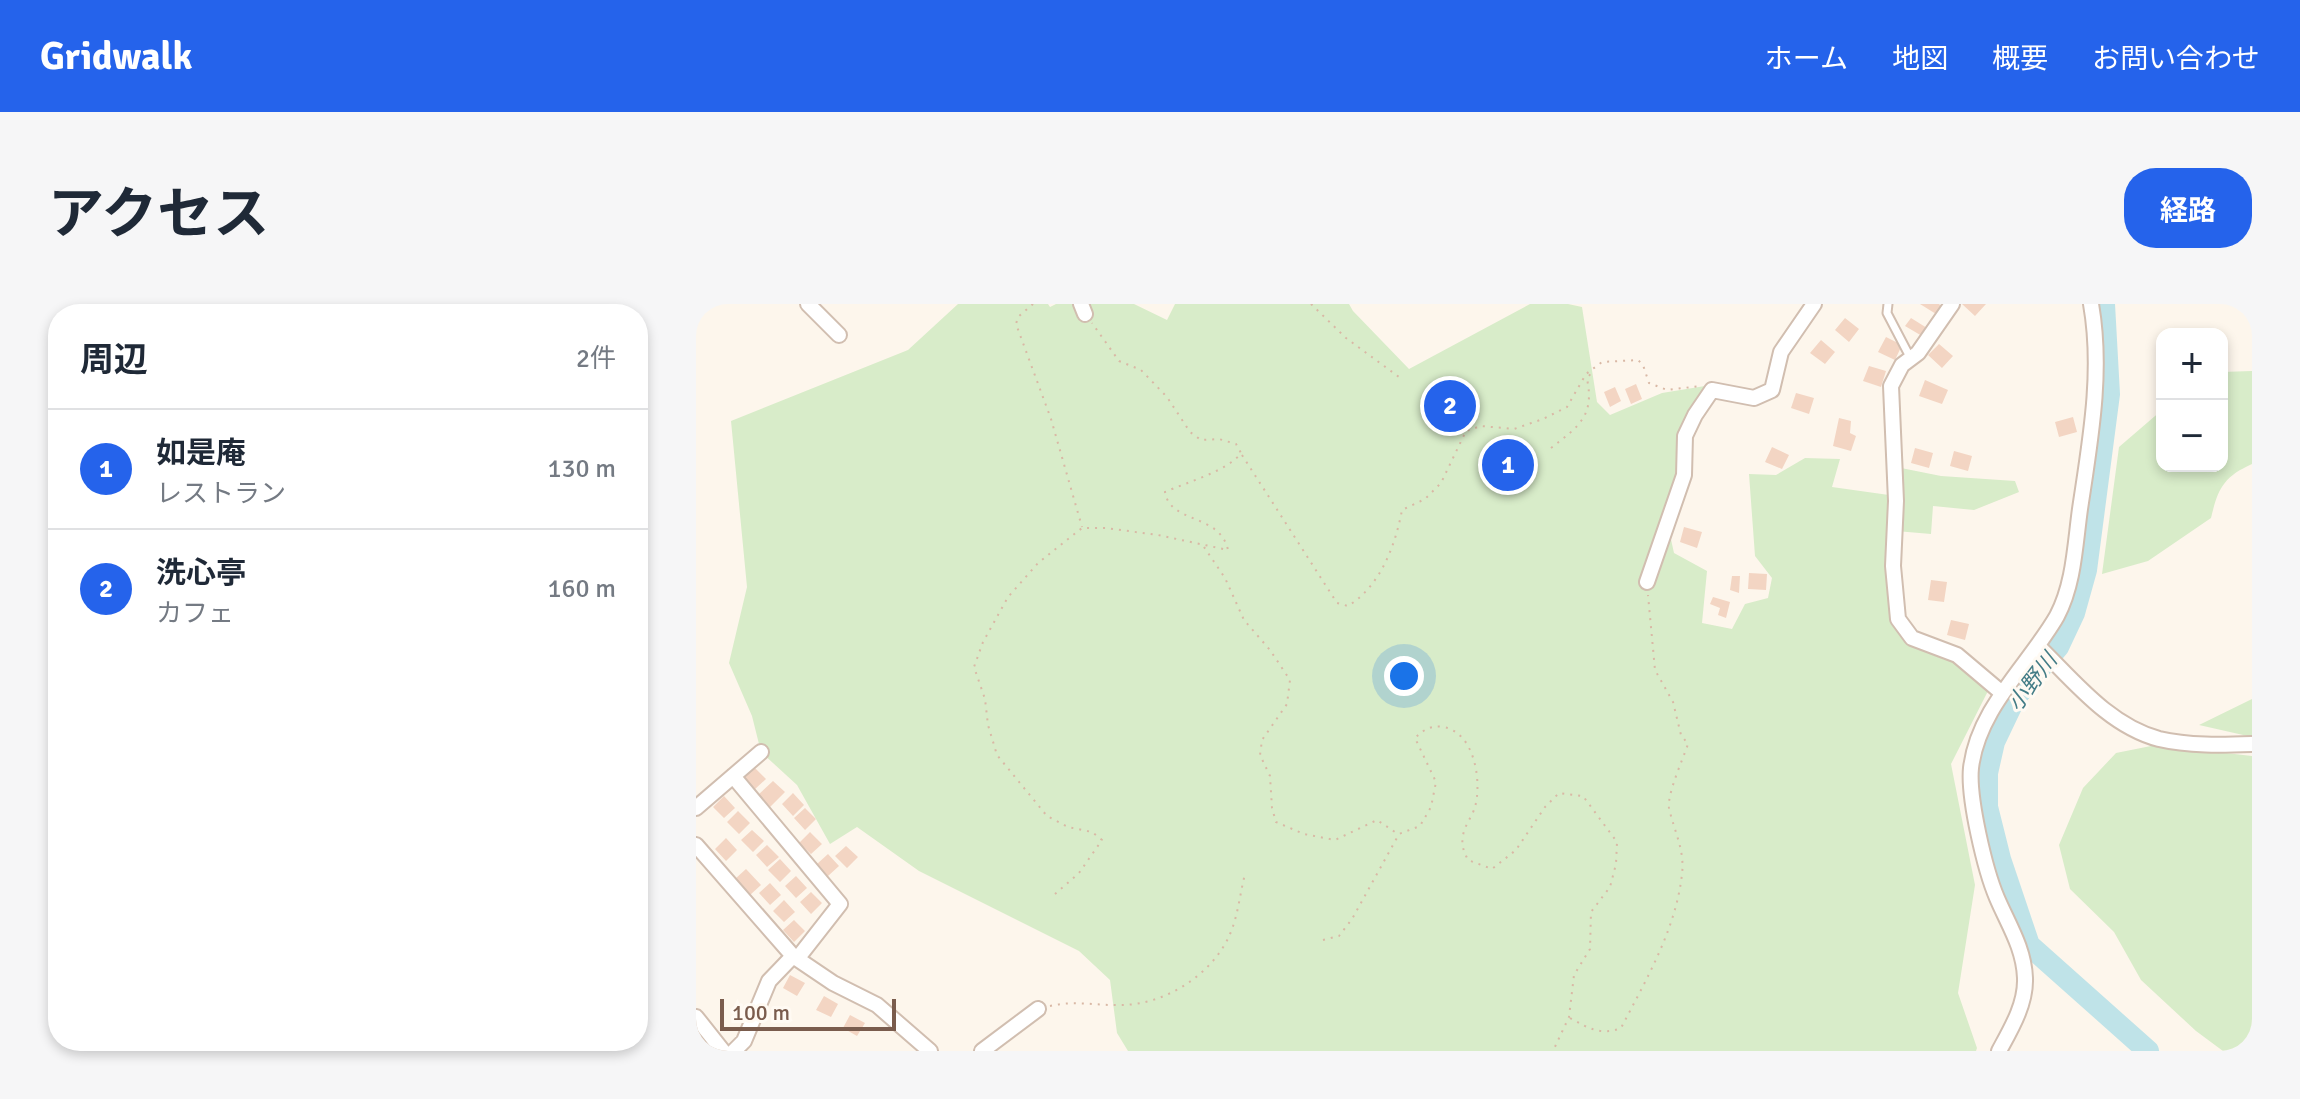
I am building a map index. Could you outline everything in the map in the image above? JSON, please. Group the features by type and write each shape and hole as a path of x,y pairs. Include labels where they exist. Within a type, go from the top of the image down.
{"street":[{"path":"808,304 839,335"},
{"path":"1647,582 1684,475 1685,436 1695,415 1712,390 1754,398 1772,390 1781,352 1814,304"},
{"path":"1952,304 1918,353 1902,365 1891,386 1896,496 1893,566 1898,619 1912,638 1957,655 2002,693"},
{"path":"1999,1051 2023,1001 2025,977 2020,947 1996,896 1982,845 1972,802 1971,769 1977,742 2002,693 2038,646 2058,613 2070,583 2092,430 2096,377 2095,324 2091,304"},
{"path":"2038,646 2093,700 2124,724 2158,739 2209,745 2252,744"},
{"path":"696,808 761,752"},
{"path":"733,776 840,904 795,958 769,981 744,1041 734,1051"},
{"path":"696,845 795,958 833,983 877,1005 930,1051"},
{"path":"982,1051 1038,1009"},
{"path":"696,1017 723,1051"}],"lane":[{"path":"1888,304 1887,313 1910,357"}],"path":[{"path":"1033,304 1018,317 1016,324 1051,419 1082,528"},
{"path":"1311,304 1346,338 1399,377"},
{"path":"1083,309 1119,361 1141,370 1167,397 1190,432 1201,440 1219,439 1236,444 1337,603 1348,606 1364,596 1382,568 1398,529 1402,510 1425,499 1441,483 1466,431 1481,426 1514,429 1567,407 1586,374 1602,362 1638,360 1649,383 1667,390 1705,386 1712,390"},
{"path":"1551,448 1578,427 1589,408 1591,396 1587,379 1593,369"},
{"path":"1055,894 1079,873 1102,840 1092,832 1068,827 1047,816 997,755 988,725 985,699 974,667 983,642 1008,597 1038,563 1082,528 1158,535 1228,550 1226,540 1207,522 1175,510 1167,502 1165,492 1220,470 1241,453"},
{"path":"1203,546 1225,578 1244,620 1290,680 1287,704 1262,740 1260,755 1270,776 1276,822 1304,834 1335,840 1377,820 1399,834"},
{"path":"1569,1017 1595,1031 1610,1032 1621,1028 1658,954 1675,906 1682,873 1682,849 1668,805 1688,744 1681,735 1673,702 1655,670 1647,582"},
{"path":"1323,940 1339,936 1352,919 1399,834 1420,826 1431,807 1436,782 1415,738 1426,728 1444,726 1459,734 1467,743 1479,783 1475,807 1463,833 1462,847 1468,860 1492,869 1516,850 1545,807 1559,793 1583,796 1617,842 1610,887 1591,912 1590,949 1574,975 1569,1017 1553,1051"},
{"path":"1038,1009 1069,1002 1147,1003 1173,991 1208,968 1230,934 1245,874"}],"green space":[{"path":"958,304 1048,304 1050,307 1056,304 1134,304 1167,320 1175,304 1349,304 1409,369 1530,304 1582,307 1597,402 1610,415 1662,393 1705,386 1708,396 1682,428 1668,526 1674,553 1707,571 1702,623 1732,629 1745,604 1768,598 1772,578 1755,556 1749,474 1776,475 1805,458 1840,459 1832,487 1896,496 1896,467 1941,476 2015,481 2019,492 1974,510 1933,506 1931,534 1896,531 1898,619 1909,642 1957,655 1988,691 1951,764 1975,885 1958,993 1976,1051 1128,1051 1117,1033 1110,980 1079,951 919,871 857,827 830,844 797,785 761,752 752,716 729,663 747,587 731,421 908,350"},
{"path":"2252,371 2252,464 2234,474 2223,485 2211,518 2148,561 2102,574 2119,447 2156,415 2156,472 2228,472 2228,372"},
{"path":"2252,699 2252,737 2199,725"},
{"path":"2156,745 2252,756 2252,1051 2223,1051 2196,1031 2141,980 2114,932 2070,889 2059,845 2083,788 2116,753"}],"building":[{"path":"1920,304 1939,304 1941,306 1936,314"},
{"path":"1962,304 1986,304 1975,316"},
{"path":"1845,318 1859,329 1849,342 1835,330"},
{"path":"1911,318 1927,328 1922,336 1905,326"},
{"path":"1886,337 1902,345 1895,360 1878,352"},
{"path":"1821,340 1835,352 1825,364 1810,353"},
{"path":"1939,344 1953,356 1942,368 1928,355"},
{"path":"1869,366 1886,371 1881,387 1863,381"},
{"path":"1925,380 1948,390 1942,404 1919,396"},
{"path":"1636,384 1642,399 1631,404 1625,389"},
{"path":"1615,387 1621,401 1610,407 1604,392"},
{"path":"1796,393 1814,398 1809,414 1791,408"},
{"path":"2073,417 2077,432 2059,437 2055,422"},
{"path":"1839,418 1851,421 1850,433 1856,436 1851,451 1833,446"},
{"path":"1772,447 1789,455 1782,469 1765,462"},
{"path":"1915,448 1933,453 1929,468 1911,463"},
{"path":"1954,451 1972,456 1968,471 1950,466"},
{"path":"1684,527 1702,532 1697,548 1680,542"},
{"path":"1749,573 1767,574 1766,590 1748,589"},
{"path":"1732,576 1740,576 1739,593 1730,590"},
{"path":"1931,580 1947,582 1944,602 1928,600"},
{"path":"1713,597 1730,602 1726,618 1718,615 1720,608 1710,604"},
{"path":"1951,620 1969,624 1965,640 1947,635"},
{"path":"754,767 766,779 754,790 743,778"},
{"path":"773,781 785,792 770,807 758,795"},
{"path":"793,793 804,805 793,816 782,804"},
{"path":"724,796 735,808 724,818 713,807"},
{"path":"805,808 816,819 805,830 794,818"},
{"path":"738,811 750,823 739,834 727,822"},
{"path":"752,830 764,841 753,852 741,840"},
{"path":"810,832 822,844 811,854 799,843"},
{"path":"726,838 737,850 726,861 715,849"},
{"path":"767,845 779,857 767,867 756,855"},
{"path":"846,846 858,857 847,868 835,856"},
{"path":"828,854 839,866 828,876 817,864"},
{"path":"780,859 791,871 780,882 768,870"},
{"path":"746,869 761,885 750,895 735,879"},
{"path":"796,876 807,888 796,898 785,886"},
{"path":"770,883 781,895 770,905 759,893"},
{"path":"811,892 822,903 811,914 800,902"},
{"path":"784,900 795,912 784,922 773,911"},
{"path":"794,920 805,931 794,942 783,930"},
{"path":"790,975 805,983 797,996 783,988"},
{"path":"824,996 838,1004 831,1017 816,1010"},
{"path":"850,1015 865,1023 857,1036 843,1028"}],"waterway":[{"name":"小野川","path":"2104,304 2109,394 2086,570 2074,613 2058,647 2015,698 1994,742 1987,773 1987,807 2000,859 2029,945 2148,1051"}],"place":[{"name":"洗心亭","path":"1450,406"},
{"name":"如是庵","path":"1508,465"}]}
